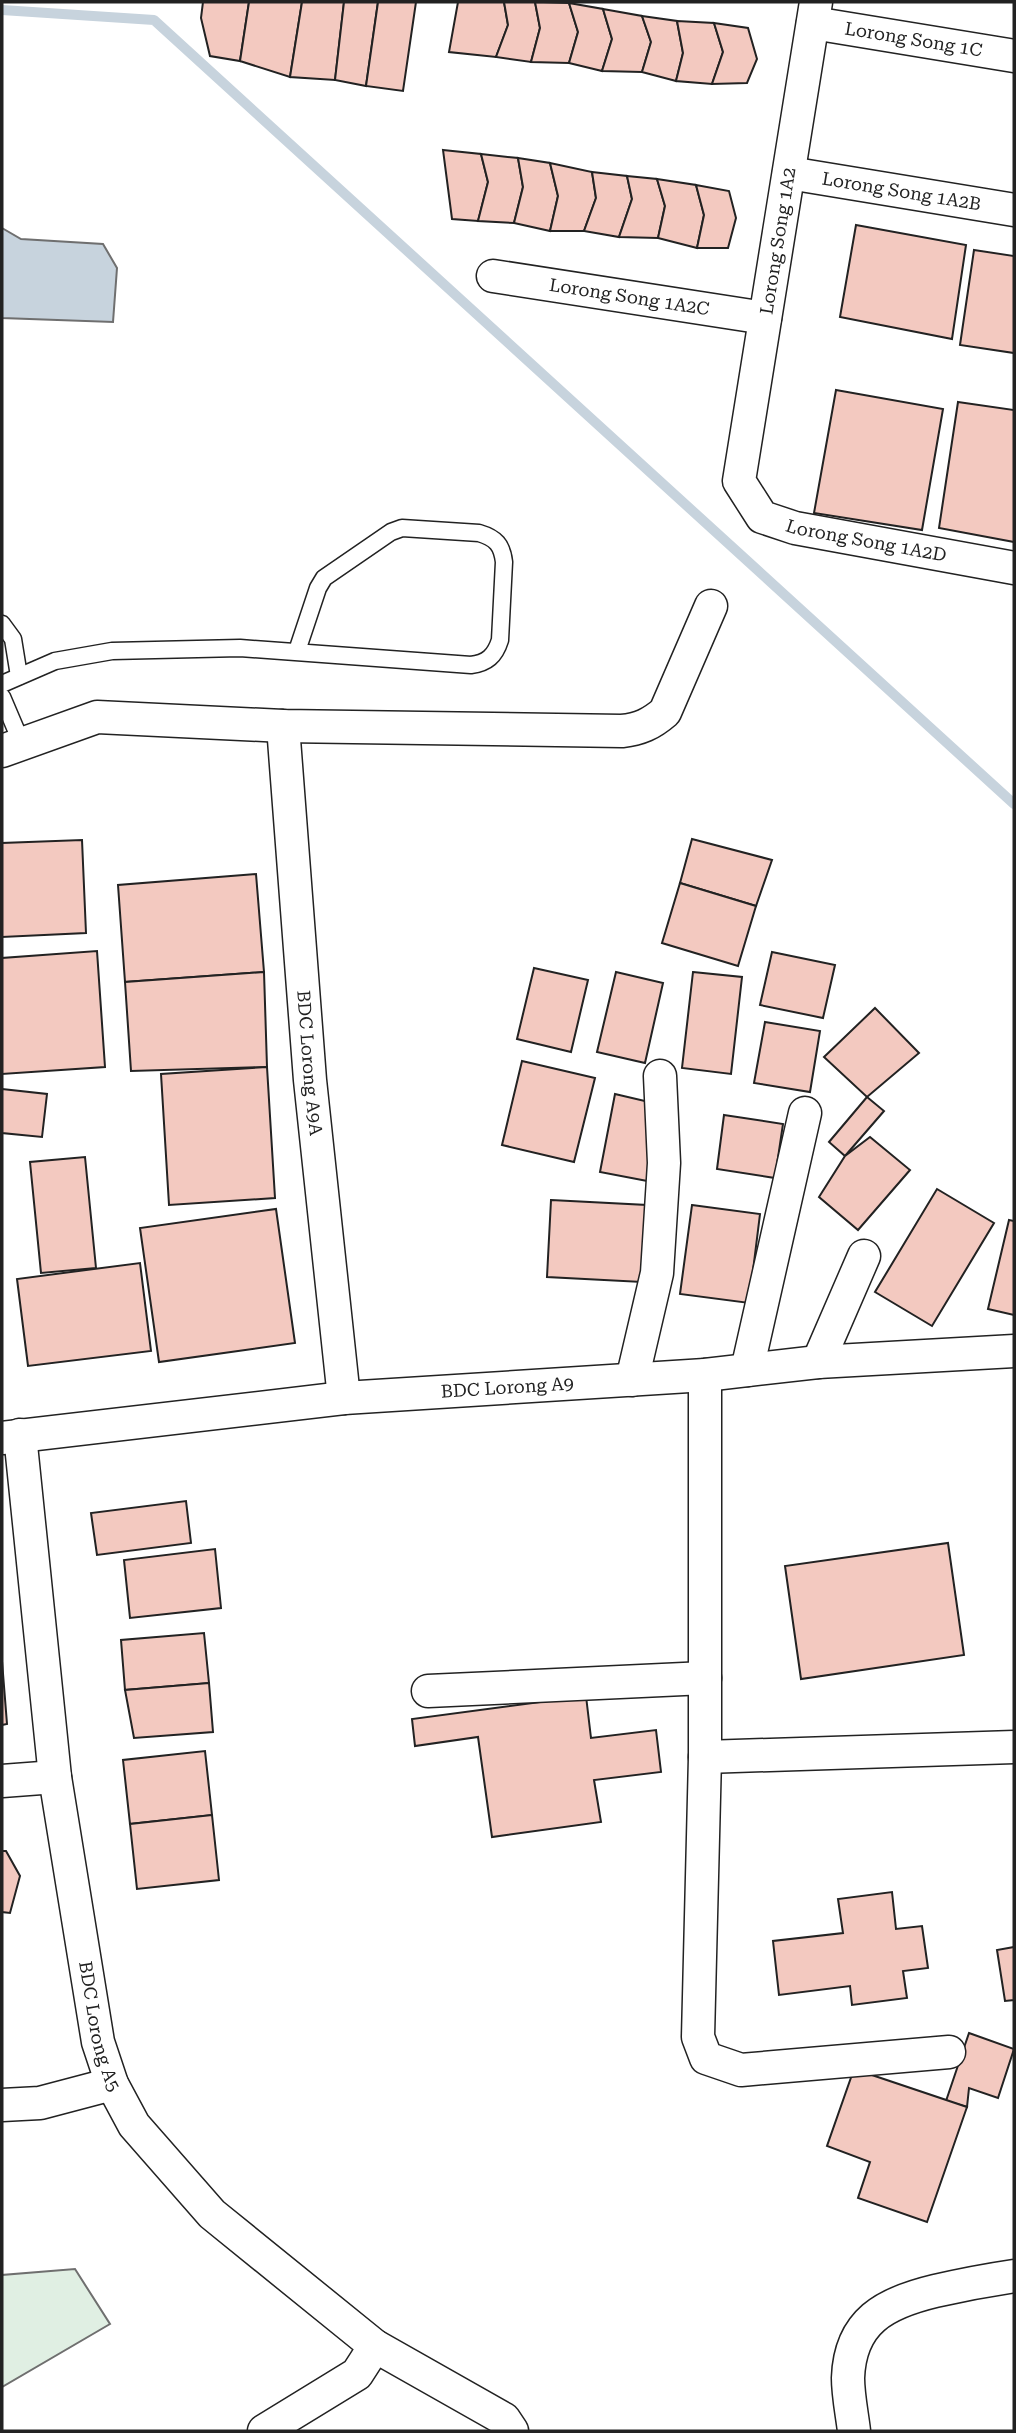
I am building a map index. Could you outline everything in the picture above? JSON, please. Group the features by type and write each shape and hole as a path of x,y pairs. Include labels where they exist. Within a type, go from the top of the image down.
{"street":[{"name":"Lorong Song 1C","path":"815,13 1014,56"},
{"name":"Lorong Song 1A2","path":"739,481 815,13"},
{"name":"Lorong Song 1A2B","path":"789,173 1014,210"},
{"name":"Lorong Song 1A2C","path":"493,276 765,318"},
{"name":"Lorong Song 1A2D","path":"739,481 762,517 795,528 1014,568"},
{"path":"12,748 97,718 283,726 622,731 639,729 654,722 665,712 711,606"},
{"name":"BDC Lorong A9A","path":"283,726 310,1080 344,1398"},
{"path":"632,1380 657,1273 664,1164 660,1076"},
{"path":"747,1370 805,1113"},
{"path":"818,1362 864,1256"},
{"name":"BDC Lorong A9","path":"11,1437 344,1398 705,1375 818,1362 1014,1351"},
{"path":"705,1375 705,1757 698,2037 706,2058 741,2070 948,2052"},
{"name":"BDC Lorong A5","path":"11,1437 55,1777 98,2042 112,2084 134,2125 212,2214 375,2346 504,2419 512,2431"},
{"path":"428,1691 705,1678"},
{"path":"705,1757 1014,1747"},
{"path":"2,1781 55,1777"},
{"path":"2,2105 40,2103 112,2084"},
{"path":"854,2431 848,2378 852,2349 862,2328 881,2310 907,2298 1014,2276"},
{"path":"264,2431 357,2374 375,2346"}],"lane":[{"path":"2,684 55,661 112,651 240,648 481,664 497,650 500,640 504,562 498,542 479,533 402,527 391,532 324,578 318,588 297,651"},
{"path":"2,624 13,639 19,676"},
{"path":"2,697 12,748"}],"green space":[{"path":"75,2269 110,2324 2,2387 2,2275"}],"shaded area":[{"path":"2,228 21,239 103,244 117,268 113,322 2,318"}],"building":[{"path":"203,2 249,2 240,61 210,56 201,18"},
{"path":"249,2 302,2 290,77 240,61"},
{"path":"302,2 344,2 335,80 290,77"},
{"path":"344,2 378,2 366,86 335,80"},
{"path":"378,2 416,2 403,91 366,86"},
{"path":"458,2 504,2 508,25 496,57 449,52"},
{"path":"504,2 535,2 540,28 531,62 496,57 508,25"},
{"path":"535,2 569,3 578,32 569,63 531,62 540,28"},
{"path":"569,3 603,9 612,39 602,71 569,63 578,32"},
{"path":"603,9 642,16 651,42 642,72 602,71 612,39"},
{"path":"642,16 677,21 683,53 676,81 642,72 651,42"},
{"path":"677,21 714,23 723,52 712,84 676,81 683,53"},
{"path":"714,23 748,28 757,59 747,83 712,84 723,52"},
{"path":"443,150 481,154 488,182 478,221 452,219"},
{"path":"481,154 518,158 523,187 514,223 478,221 488,182"},
{"path":"518,158 550,163 558,196 550,231 514,223 523,187"},
{"path":"550,163 592,172 596,198 584,231 550,231 558,196"},
{"path":"592,172 627,176 632,199 619,237 584,231 596,198"},
{"path":"627,176 657,179 665,206 658,238 619,237 632,199"},
{"path":"657,179 696,185 704,215 697,248 658,238 665,206"},
{"path":"696,185 729,191 736,218 728,248 697,248 704,215"},
{"path":"856,225 966,245 952,339 840,317"},
{"path":"974,250 1014,256 1014,353 960,345"},
{"path":"836,390 943,409 922,530 814,513"},
{"path":"958,402 1014,410 1014,542 939,528"},
{"path":"692,839 772,860 756,906 680,883"},
{"path":"82,840 86,933 2,937 2,843"},
{"path":"256,874 264,972 125,982 118,885"},
{"path":"680,883 756,906 738,966 662,943"},
{"path":"97,951 105,1067 2,1074 2,958"},
{"path":"772,952 835,965 823,1018 760,1005"},
{"path":"534,968 588,980 571,1052 517,1039"},
{"path":"264,972 267,1067 131,1071 125,982"},
{"path":"616,972 663,983 645,1063 597,1052"},
{"path":"693,972 742,977 731,1074 682,1068"},
{"path":"875,1008 919,1053 867,1097 824,1057"},
{"path":"765,1022 820,1031 810,1092 754,1083"},
{"path":"522,1061 595,1078 574,1162 502,1145"},
{"path":"267,1067 275,1198 169,1205 161,1074"},
{"path":"2,1089 47,1094 42,1137 2,1133"},
{"path":"615,1094 662,1105 663,1184 600,1172"},
{"path":"867,1097 884,1111 845,1156 829,1142"},
{"path":"724,1115 783,1124 775,1178 717,1169"},
{"path":"870,1137 910,1170 858,1230 819,1197 845,1156"},
{"path":"85,1157 96,1268 41,1273 30,1162"},
{"path":"937,1189 994,1223 932,1326 875,1292"},
{"path":"551,1200 647,1205 642,1282 547,1277"},
{"path":"692,1205 760,1214 749,1303 680,1294"},
{"path":"276,1209 295,1343 159,1362 140,1228"},
{"path":"1009,1220 1014,1221 1014,1315 988,1309"},
{"path":"140,1263 151,1351 28,1366 17,1279"},
{"path":"186,1501 191,1543 97,1555 91,1513"},
{"path":"948,1543 964,1655 801,1679 785,1566"},
{"path":"215,1549 221,1608 130,1618 124,1560"},
{"path":"204,1633 209,1683 125,1690 121,1640"},
{"path":"2,1661 7,1724 2,1725"},
{"path":"209,1683 213,1732 134,1738 125,1690"},
{"path":"586,1696 591,1738 656,1730 661,1772 594,1780 601,1822 492,1837 478,1737 415,1746 412,1719"},
{"path":"205,1751 212,1815 130,1824 123,1760"},
{"path":"212,1815 219,1880 137,1889 130,1824"},
{"path":"2,1851 6,1851 20,1876 10,1913 2,1912"},
{"path":"892,1892 896,1929 922,1926 928,1968 903,1971 907,1998 852,2005 850,1986 779,1995 773,1941 843,1933 838,1899"},
{"path":"1014,1947 1014,2000 1005,2001 997,1950"},
{"path":"969,2033 1014,2049 998,2098 969,2088 967,2107 946,2101"},
{"path":"854,2069 967,2107 927,2222 858,2198 870,2162 827,2146"}],"waterway":[{"path":"2,10 154,20 1014,804"}]}
